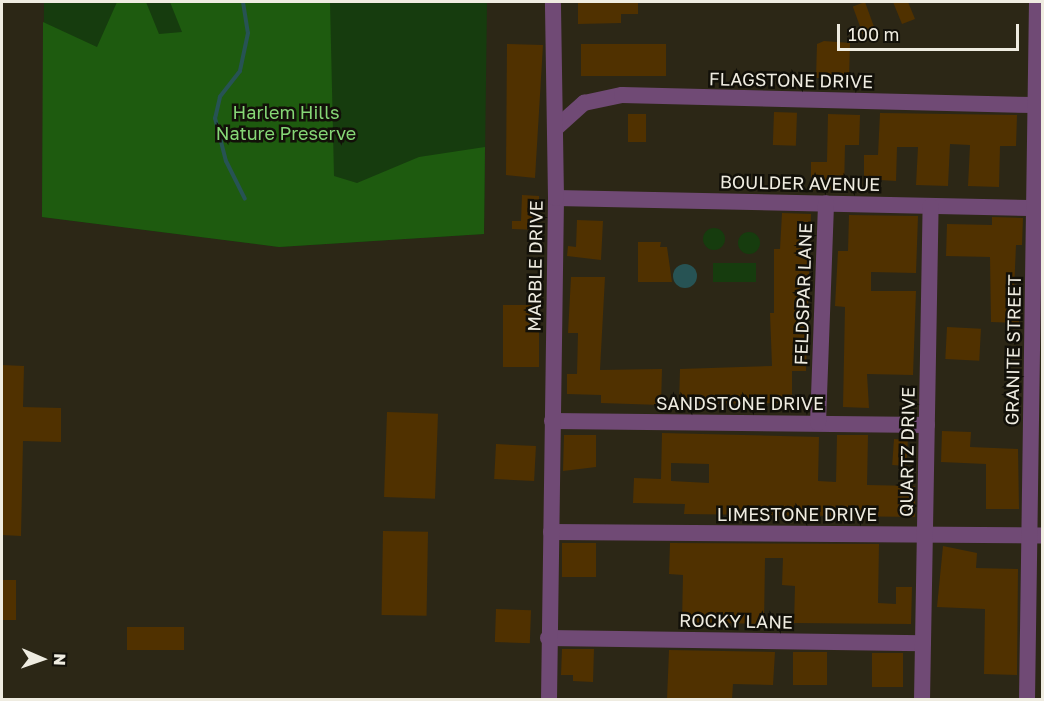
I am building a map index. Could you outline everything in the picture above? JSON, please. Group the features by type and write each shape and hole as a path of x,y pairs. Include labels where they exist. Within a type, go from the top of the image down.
{"street":[{"name":"MARBLE DRIVE","path":"549,699 548,638 556,198 553,2"},
{"name":"GRANITE STREET","path":"1027,699 1036,535 1039,208 1035,105 1037,2"},
{"name":"FLAGSTONE DRIVE","path":"556,128 584,103 621,95 1035,105"},
{"name":"BOULDER AVENUE","path":"556,198 1039,208"},
{"name":"FELDSPAR LANE","path":"818,423 826,203"},
{"name":"QUARTZ DRIVE","path":"922,699 930,206"},
{"name":"SANDSTONE DRIVE","path":"552,421 927,425"},
{"name":"LIMESTONE DRIVE","path":"551,532 1036,535"},
{"name":"ROCKY LANE","path":"548,638 923,643"}],"green space":[{"name":"Harlem Hills Nature Preserve","path":"44,2 487,2 484,234 279,247 42,217"},
{"name":"Harlem Hills Nature Preserve","path":"117,2 146,2 159,34 182,32 170,2 330,2 334,176 357,183 419,157 485,147 484,234 279,247 42,217 43,22 97,47"},
{"path":"714,228 722,231 725,239 722,247 714,250 706,247 703,239 706,231"},
{"path":"749,232 757,235 760,243 757,251 749,254 741,251 738,243 741,235"},
{"path":"713,263 756,263 756,282 713,282"}],"water":[{"path":"685,264 690,265 696,271 696,281 690,287 685,288 680,287 674,281 673,276 674,271 680,265"}],"building":[{"path":"578,2 638,2 638,14 621,14 621,23 578,24"},
{"path":"865,2 875,29 863,34 853,6"},
{"path":"893,2 908,2 915,19 902,24"},
{"path":"824,41 850,43 849,79 816,78 817,44"},
{"path":"507,44 543,45 535,178 506,175"},
{"path":"581,44 666,44 666,76 581,76"},
{"path":"774,112 797,113 796,146 773,145"},
{"path":"880,113 1017,115 1016,146 1000,146 999,187 968,186 970,145 950,144 948,186 916,185 918,147 897,147 896,181 864,179 864,155 878,155"},
{"path":"628,114 646,114 646,142 628,142"},
{"path":"828,114 860,115 859,145 845,145 844,190 811,190 811,162 827,162"},
{"path":"522,195 539,196 539,230 512,229 512,221 521,221"},
{"path":"782,213 811,214 806,371 792,371 792,403 679,404 680,369 772,366 770,313 774,313 774,249 780,249"},
{"path":"849,215 918,216 916,273 871,272 871,291 916,291 913,375 867,374 869,408 843,407 845,307 835,306 838,251 848,251"},
{"path":"992,217 1023,218 1022,245 1016,245 1014,291 1019,291 1019,323 991,322 990,257 946,256 947,224 992,225"},
{"path":"577,220 603,221 601,260 567,256 568,246 576,247"},
{"path":"638,242 661,242 660,247 667,247 672,282 638,282"},
{"path":"571,277 605,277 600,370 662,369 661,405 601,403 601,395 567,394 567,374 577,374 578,333 568,333"},
{"path":"503,305 539,305 539,367 503,367"},
{"path":"947,327 981,329 979,361 945,359"},
{"path":"2,365 24,366 23,407 61,408 61,442 23,441 21,536 2,535"},
{"path":"387,412 438,414 435,499 384,497"},
{"path":"942,431 971,432 970,447 1018,449 1019,509 986,509 986,464 941,462"},
{"path":"662,433 819,437 818,481 836,482 837,435 868,435 867,485 915,486 915,517 684,514 685,504 633,503 634,478 661,479","holes":["671,463 709,464 709,483 671,481"]},
{"path":"564,435 596,435 596,467 563,471"},
{"path":"894,439 908,440 906,466 892,465"},
{"path":"496,444 536,446 534,481 494,479"},
{"path":"383,531 428,532 427,616 382,615"},
{"path":"562,543 596,543 596,577 562,577"},
{"path":"670,543 879,544 878,603 896,604 896,587 912,587 911,624 794,623 795,586 782,585 783,558 765,558 764,624 682,622 683,575 669,574"},
{"path":"943,546 977,553 976,568 1018,569 1017,675 984,674 985,609 937,607"},
{"path":"2,580 16,580 16,620 2,620"},
{"path":"496,609 531,610 530,643 495,642"},
{"path":"127,627 184,627 184,650 127,650"},
{"path":"562,649 594,649 593,682 573,681 573,675 561,675"},
{"path":"669,650 775,652 773,685 733,684 732,699 667,699"},
{"path":"793,652 827,652 827,685 793,685"},
{"path":"872,653 903,653 903,687 872,687"}],"waterway":[{"path":"243,2 248,33 240,71 220,97 215,118 226,161 245,199"}]}
